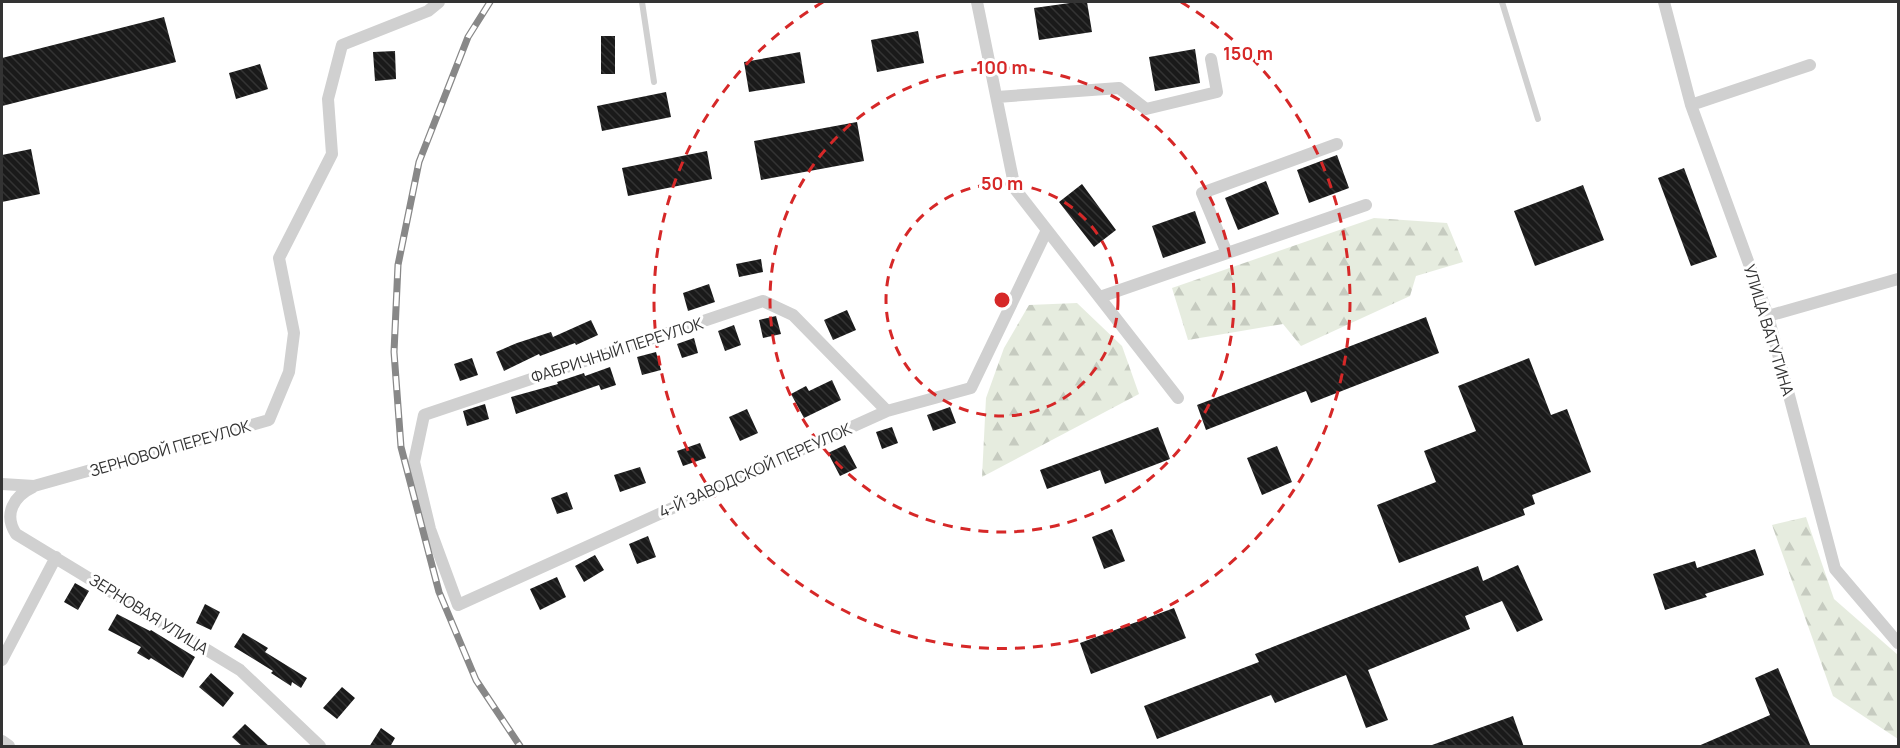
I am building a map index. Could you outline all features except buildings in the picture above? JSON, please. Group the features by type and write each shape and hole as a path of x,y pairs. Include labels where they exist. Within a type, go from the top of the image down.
{"street":[{"name":"ЗЕРНОВОЙ ПЕРЕУЛОК","path":"2,484 34,486 269,420 290,372 294,333 279,258 332,154 328,99 342,45 428,11 439,2"},
{"path":"977,2 1016,189 1178,398"},
{"name":"УЛИЦА ВАТУТИНА","path":"1664,2 1691,105 1768,316 1835,569 1899,643"},
{"path":"997,97 1119,88 1146,109 1217,92 1211,59"},
{"path":"1691,105 1810,65"},
{"path":"1227,253 1202,193 1337,144"},
{"path":"1100,297 1366,205"},
{"name":"4-Й ЗАВОДСКОЙ ПЕРЕУЛОК","path":"430,529 458,605 887,411 971,388 1047,230"},
{"path":"1768,316 1899,279"},
{"name":"ФАБРИЧНЫЙ ПЕРЕУЛОК","path":"430,529 414,462 424,415 763,301 793,315 887,411"},
{"path":"16,534 10,525 9,516 18,496 34,486"},
{"name":"ЗЕРНОВАЯ УЛИЦА","path":"2,522 16,534 240,670 320,747"},
{"path":"2,660 56,557"},
{"path":"2,741 9,747"}],"lane":[{"path":"642,2 654,82"},
{"path":"1502,2 1538,119"}],"green space":[{"path":"1374,218 1447,223 1463,262 1416,276 1410,296 1301,346 1283,324 1188,340 1172,288"},
{"path":"1077,303 1122,346 1139,394 982,477 986,398 1004,348 1029,305"},
{"path":"1806,517 1834,599 1898,655 1898,739 1833,696 1772,525"}],"railway":[{"path":"490,2 468,37 419,162 398,265 394,352 401,447 439,592 476,680 520,746"}]}
